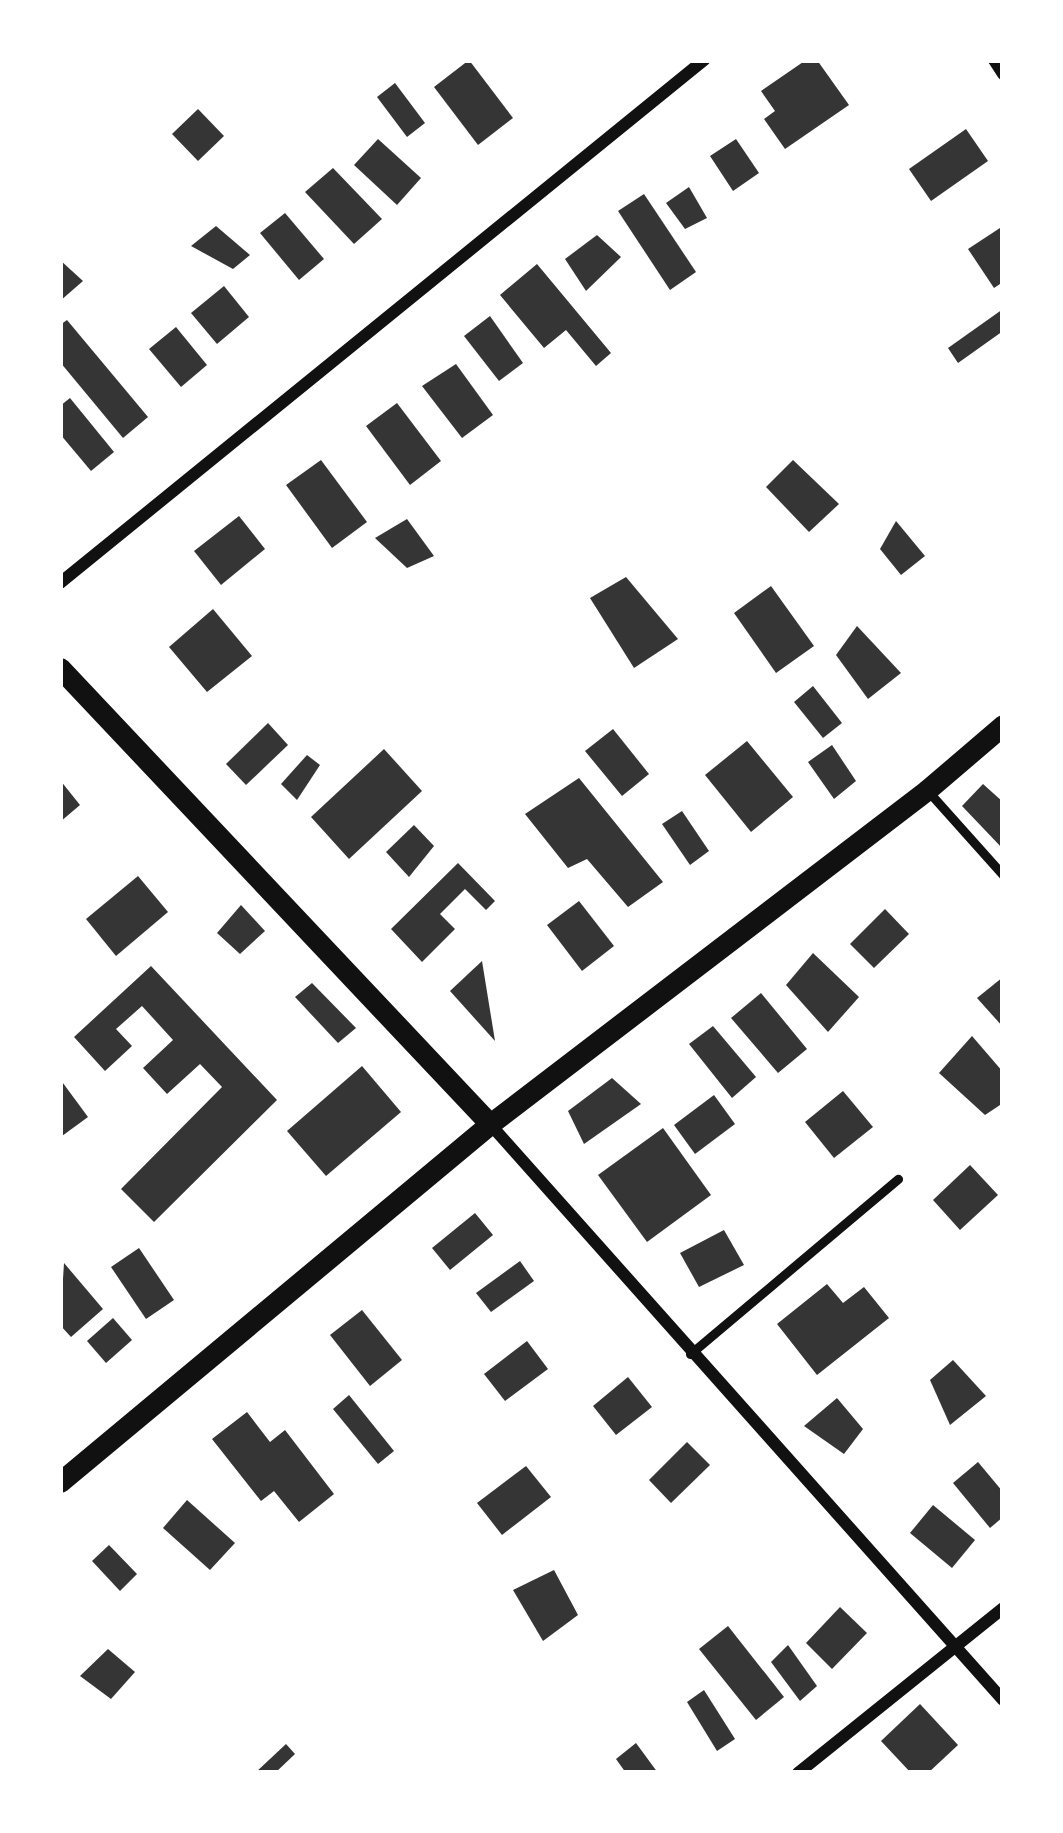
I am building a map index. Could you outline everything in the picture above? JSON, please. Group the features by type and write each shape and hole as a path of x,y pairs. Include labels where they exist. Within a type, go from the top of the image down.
{"street":[{"path":"60,584 704,60"},
{"path":"994,60 1003,74"},
{"path":"60,668 490,1124 690,1354 1003,1700"},
{"path":"60,1482 490,1124 928,790 1003,724"},
{"path":"798,1773 1003,1608"}],"lane":[{"path":"928,790 1003,875"},
{"path":"690,1354 898,1179"}],"building":[{"path":"469,60 513,118 478,145 434,87"},
{"path":"806,60 817,60 849,105 785,149 764,119 775,111 761,91"},
{"path":"395,83 425,123 407,137 377,97"},
{"path":"198,109 224,136 198,161 172,134"},
{"path":"966,129 988,161 931,201 909,169"},
{"path":"378,139 421,178 397,205 354,165"},
{"path":"736,139 759,173 733,191 710,156"},
{"path":"333,168 382,219 354,244 305,192"},
{"path":"689,187 707,218 685,229 666,203"},
{"path":"644,194 696,272 670,290 618,211"},
{"path":"285,213 324,259 299,280 260,233"},
{"path":"216,226 250,255 233,269 191,246"},
{"path":"1003,226 1003,282 994,288 968,249"},
{"path":"597,235 621,257 586,291 565,259"},
{"path":"60,260 83,281 60,301"},
{"path":"537,264 611,353 596,366 566,330 544,348 500,295"},
{"path":"224,286 249,317 217,344 191,313"},
{"path":"1003,309 1003,331 958,363 948,348"},
{"path":"490,316 523,363 499,381 464,336"},
{"path":"67,320 148,417 123,438 60,362 60,325"},
{"path":"176,327 207,365 181,387 149,349"},
{"path":"456,364 493,415 462,438 422,386"},
{"path":"70,398 114,452 91,471 60,434 60,406"},
{"path":"397,403 441,461 410,485 366,426"},
{"path":"321,460 367,522 332,548 286,485"},
{"path":"793,460 839,504 809,532 766,487"},
{"path":"239,516 265,549 221,585 194,551"},
{"path":"407,519 434,556 407,568 375,538"},
{"path":"896,521 925,556 901,575 880,549"},
{"path":"626,577 678,639 634,668 590,598"},
{"path":"771,586 814,646 776,673 734,613"},
{"path":"213,609 252,656 207,692 169,647"},
{"path":"857,626 901,673 868,699 836,655"},
{"path":"813,686 842,723 823,738 794,702"},
{"path":"268,723 288,745 246,785 226,764"},
{"path":"613,729 649,774 622,796 585,751"},
{"path":"747,741 793,797 751,832 705,775"},
{"path":"832,745 856,781 834,799 808,762"},
{"path":"384,749 422,791 349,859 311,817"},
{"path":"307,755 320,765 297,800 281,784"},
{"path":"579,778 663,882 628,907 587,859 568,868 525,814"},
{"path":"60,780 80,805 60,822"},
{"path":"983,784 1003,802 1003,849 962,806"},
{"path":"682,811 709,851 690,865 662,824"},
{"path":"414,825 434,846 409,877 386,852"},
{"path":"458,863 495,901 486,910 465,889 440,914 455,929 422,962 391,929"},
{"path":"138,876 168,912 116,956 86,919"},
{"path":"579,901 614,946 582,971 547,925"},
{"path":"241,905 265,931 240,954 217,933"},
{"path":"885,909 909,934 874,968 850,944"},
{"path":"813,953 859,997 828,1032 786,985"},
{"path":"482,961 495,1041 450,991"},
{"path":"151,966 277,1100 154,1222 121,1189 222,1087 200,1064 167,1094 143,1068 173,1040 142,1006 116,1029 132,1046 105,1071 74,1037"},
{"path":"1003,977 1003,1027 977,998"},
{"path":"312,983 356,1028 338,1043 295,997"},
{"path":"761,993 807,1049 778,1073 731,1018"},
{"path":"713,1026 756,1077 732,1098 689,1044"},
{"path":"972,1036 1003,1072 1003,1103 985,1115 939,1073"},
{"path":"362,1066 401,1112 326,1176 287,1131"},
{"path":"612,1078 641,1104 584,1144 568,1111"},
{"path":"60,1079 88,1117 62,1136 60,1134"},
{"path":"843,1091 873,1127 834,1158 805,1122"},
{"path":"714,1095 735,1124 695,1154 674,1125"},
{"path":"663,1128 711,1195 647,1242 598,1175"},
{"path":"970,1165 998,1195 960,1230 933,1200"},
{"path":"475,1213 493,1235 450,1270 432,1248"},
{"path":"724,1230 744,1265 699,1287 680,1253"},
{"path":"139,1248 174,1300 146,1319 111,1267"},
{"path":"520,1261 534,1281 491,1312 476,1293"},
{"path":"64,1263 103,1309 71,1337 60,1325"},
{"path":"827,1284 843,1303 864,1287 889,1318 817,1375 777,1324"},
{"path":"362,1310 402,1360 370,1386 330,1335"},
{"path":"113,1318 132,1340 106,1363 87,1341"},
{"path":"527,1341 548,1369 505,1401 484,1374"},
{"path":"953,1360 986,1396 950,1425 930,1380"},
{"path":"628,1377 652,1407 616,1435 593,1406"},
{"path":"349,1395 394,1451 378,1464 333,1409"},
{"path":"837,1398 863,1429 844,1454 804,1426"},
{"path":"247,1412 270,1442 285,1430 334,1494 299,1522 274,1491 261,1501 212,1439"},
{"path":"687,1442 710,1465 671,1503 649,1480"},
{"path":"978,1462 1003,1492 1003,1517 990,1528 953,1483"},
{"path":"526,1466 551,1497 502,1535 477,1503"},
{"path":"187,1500 235,1543 210,1570 163,1528"},
{"path":"933,1505 975,1540 952,1568 910,1533"},
{"path":"109,1545 137,1574 120,1591 92,1561"},
{"path":"554,1570 578,1615 543,1641 513,1590"},
{"path":"840,1607 867,1633 832,1669 806,1643"},
{"path":"728,1626 784,1697 756,1720 699,1649"},
{"path":"788,1645 817,1686 800,1701 771,1662"},
{"path":"108,1649 135,1672 111,1699 80,1676"},
{"path":"704,1690 735,1739 717,1751 687,1702"},
{"path":"920,1704 958,1745 928,1773 911,1773 881,1741"},
{"path":"636,1743 658,1773 626,1773 616,1759"},
{"path":"286,1744 295,1754 275,1773 255,1773"}]}
